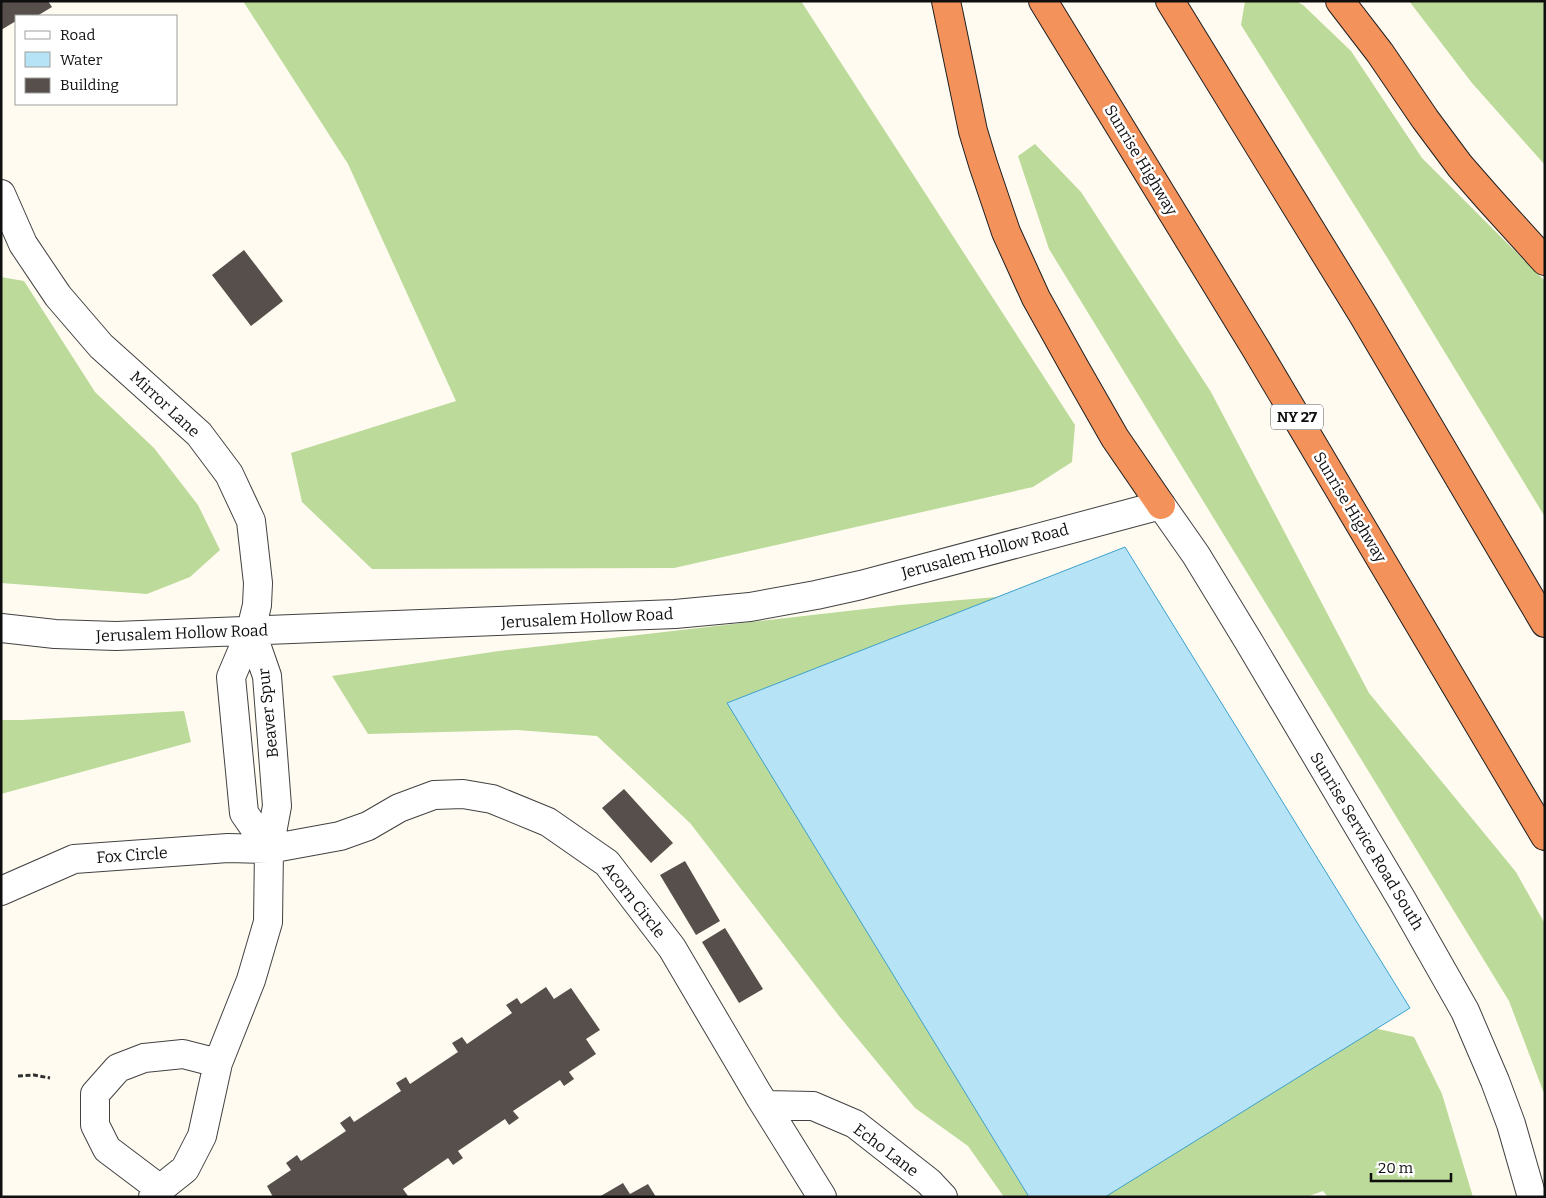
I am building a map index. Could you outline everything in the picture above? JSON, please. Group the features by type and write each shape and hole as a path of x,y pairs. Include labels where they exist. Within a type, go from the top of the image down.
{"highway":[{"path":"946,1 973,132 1006,232 1036,298 1075,368 1115,438 1161,505"},
{"name":"Sunrise Highway","path":"1042,1 1276,383 1545,836"},
{"path":"1170,1 1358,307 1545,623"},
{"path":"1340,1 1380,53 1460,166 1545,261"}],"street":[{"name":"Mirror Lane","path":"3,202 23,244 58,296 101,346 199,434 229,474 251,521 258,584 257,605 252,630"},
{"name":"Jerusalem Hollow Road","path":"1,628 55,634 116,636 665,614 750,607 816,595 861,584 1161,505"},
{"name":"Sunrise Service Road South","path":"1161,505 1196,555 1249,642 1465,1011 1511,1124 1532,1197"},
{"name":"Beaver Spur","path":"218,1063 183,1054 144,1058 118,1068 95,1094 95,1125 107,1149 156,1193 185,1169 202,1136 218,1063 251,980 268,922 269,849 276,806 267,676 252,630"},
{"name":"Beaver Spur","path":"252,630 230,676 244,813 269,849"},
{"path":"235,725 270,721"},
{"name":"Acorn Circle","path":"269,849 340,836 368,826 399,808 434,795 463,794 492,799 548,822 607,862 672,948 822,1197"},
{"name":"Fox Circle","path":"1,891 74,859 228,848 269,849"},
{"name":"Echo Lane","path":"766,1105 813,1106 855,1124 929,1182 943,1197"}],"path":[{"path":"18,1076 34,1075 50,1078"}],"green space":[{"path":"243,1 801,1 1075,425 1072,462 1033,487 674,568 372,569 302,502 291,453 456,401 348,164"},
{"path":"1245,1 1296,1 1303,5 1351,51 1422,158 1545,281 1545,517 1385,254 1241,25"},
{"path":"1409,1 1545,1 1545,165 1472,83"},
{"path":"1035,144 1081,192 1211,392 1369,693 1516,872 1545,924 1545,1096 1509,1001 1049,249 1018,156"},
{"path":"1,277 24,281 95,392 154,448 198,505 220,550 190,577 147,594 1,583"},
{"path":"1104,588 1338,1020 1414,1037 1442,1094 1473,1197 1328,1197 1323,1191 1306,1197 1004,1197 968,1146 915,1108 839,1016 690,823 597,736 517,730 368,734 332,676 499,651 900,605"},
{"path":"184,711 191,742 1,794 1,720"}],"water":[{"path":"1125,547 1410,1008 1105,1197 1029,1197 727,703"}],"building":[{"path":"1,1 48,1 52,7 39,15 15,15 15,22 1,30"},
{"path":"244,250 283,301 251,326 212,275"},
{"path":"624,789 673,843 651,863 602,808"},
{"path":"685,861 720,921 696,935 660,875"},
{"path":"725,928 763,989 739,1003 702,942"},
{"path":"546,987 554,999 571,988 600,1030 586,1039 596,1054 569,1072 574,1079 564,1086 560,1080 513,1111 519,1118 509,1125 505,1119 458,1151 463,1158 453,1165 448,1158 403,1189 407,1197 273,1197 267,1186 291,1170 286,1163 297,1155 301,1161 346,1131 340,1123 350,1116 354,1122 401,1091 396,1083 406,1077 410,1084 458,1052 452,1043 462,1037 467,1044 512,1013 506,1005 517,998 521,1004"},
{"path":"623,1183 630,1194 648,1184 656,1197 599,1197"}]}
